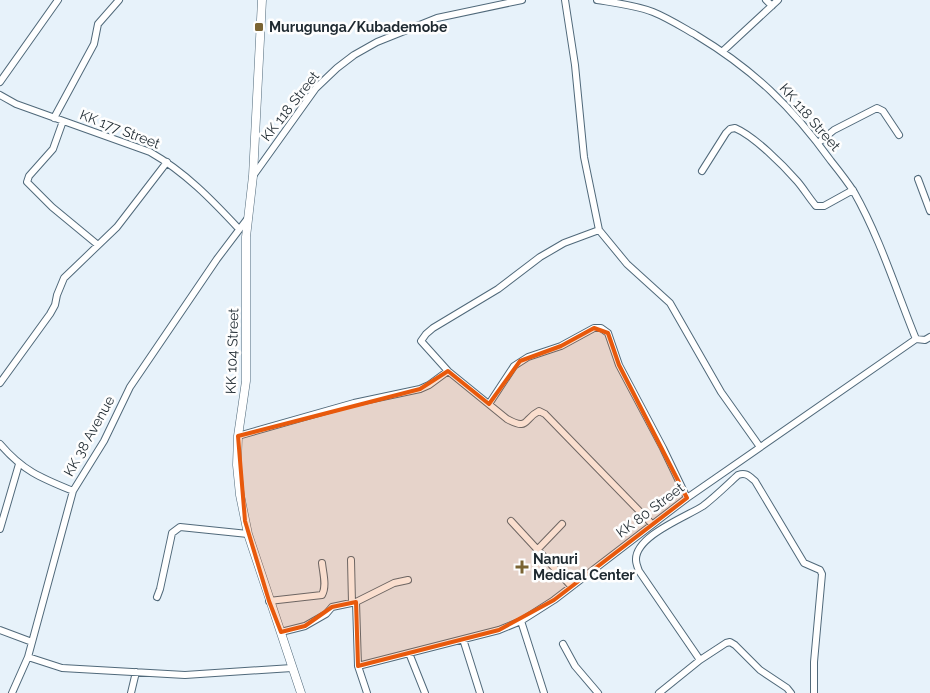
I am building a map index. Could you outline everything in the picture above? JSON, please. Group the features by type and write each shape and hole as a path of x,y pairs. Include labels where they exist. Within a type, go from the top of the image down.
{"street":[{"path":"0,82 58,0"},
{"path":"54,118 94,44 98,24 119,0"},
{"name":"KK 104 Street","path":"262,0 253,176 248,218 246,380 238,436 237,465 240,495 248,534 301,693"},
{"name":"KK 118 Street","path":"253,176 316,88 354,55 377,42 437,18 522,0"},
{"path":"566,0 575,65 584,157 599,230 627,264 670,303 721,392 760,447"},
{"name":"KK 118 Street","path":"597,0 614,1 652,12 677,24 723,52 761,81 784,102 818,143 852,190 880,248 916,339"},
{"path":"766,0 772,6"},
{"path":"723,52 778,0"},
{"name":"KK 177 Street","path":"0,95 16,104 150,152 167,162 203,191 239,229"},
{"path":"818,143 834,130 877,108 883,111 900,134"},
{"path":"62,121 53,149 29,176 28,182 52,207 98,245"},
{"path":"702,171 726,133 734,128 755,142 782,166 798,182 816,206 824,206 852,190"},
{"path":"0,383 50,314 64,278 117,227 167,162"},
{"path":"918,179 930,211"},
{"name":"KK 38 Avenue","path":"12,693 28,657 73,492 104,441 130,386 248,218"},
{"path":"599,230 564,243 548,252 498,289 426,334 421,341 448,371 518,425 540,411 545,414 651,523"},
{"path":"489,404 514,366 520,361 561,346 594,328 601,328 608,334 619,366 663,448 686,498"},
{"path":"916,339 925,340 930,336"},
{"name":"KK 80 Street","path":"358,666 499,630 521,621 571,586 686,498 916,339"},
{"path":"238,436 354,403 420,389 430,385 448,371"},
{"path":"0,444 19,464 39,477 73,492"},
{"path":"0,529 19,464"},
{"path":"700,660 639,571 636,561 637,554 645,542 662,528 704,505 738,475 748,475 755,481 804,563 820,570 822,574 814,662 814,693"},
{"path":"511,521 571,586"},
{"path":"537,550 562,524"},
{"path":"157,597 170,538 176,529 180,527 248,534"},
{"path":"350,560 358,666 367,693"},
{"path":"269,601 322,595 324,592 322,563"},
{"path":"281,632 305,626 326,614 332,607 354,603 394,583 408,580"},
{"path":"521,621 544,693"},
{"path":"0,630 32,642"},
{"path":"463,639 480,693"},
{"path":"659,693 700,660 730,642 756,666 787,688 791,693"},
{"path":"563,644 575,666 598,693"},
{"path":"409,653 425,693"},
{"path":"28,657 62,668 185,675 292,668"},
{"path":"131,693 136,672"}],"highlighted area":[{"path":"594,328 608,333 619,365 687,498 554,600 499,630 358,666 356,602 332,607 305,626 281,632 269,601 245,521 238,436 420,389 448,371 489,404 520,361 561,346"}],"place":[{"name":"Murugunga/Kubademobe","path":"259,27"},
{"name":"Nanuri Medical Center","path":"522,567"}]}
